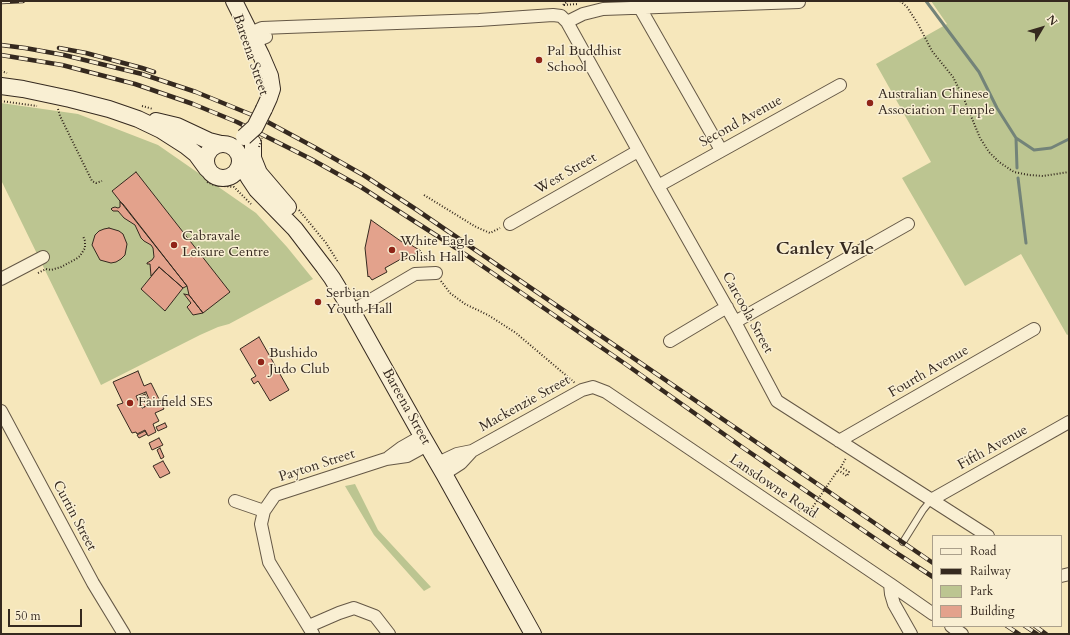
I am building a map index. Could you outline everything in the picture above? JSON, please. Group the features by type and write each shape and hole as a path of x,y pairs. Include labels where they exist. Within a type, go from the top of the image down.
{"main road":[{"name":"Bareena Street","path":"234,6 250,33"},
{"name":"Bareena Street","path":"234,6 238,30 256,57 266,103 254,138 240,160 249,178 256,199"},
{"path":"250,33 248,39 253,55 256,57"},
{"path":"1,86 70,99 176,126 209,141 229,145 235,149 240,160 238,169 233,175 222,178 215,177 209,172 206,174"},
{"path":"125,114 156,127 186,146 196,154 206,174"},
{"path":"206,174 206,158 209,151 214,146 254,138 253,158 259,173 299,221 309,237 335,271"},
{"name":"Bareena Street","path":"222,178 247,185 256,199 295,229 335,271 352,311 533,634"}],"street":[{"path":"266,37 261,39 256,38 250,33 262,28 479,20 552,15 561,16 567,22 584,14 611,8 799,2"},
{"path":"640,8 721,150"},
{"name":"Carcoola Street","path":"567,22 638,151 727,307 777,401 986,535"},
{"path":"256,57 260,44 271,32 281,27"},
{"name":"Second Avenue","path":"658,186 840,84"},
{"name":"West Street","path":"510,224 638,151"},
{"path":"735,322 908,224"},
{"path":"1,279 43,257"},
{"path":"352,311 415,274 436,273"},
{"path":"670,341 727,307"},
{"name":"Fourth Avenue","path":"840,441 1034,329"},
{"name":"Mackenzie Street","path":"441,468 457,454 472,450 587,388"},
{"name":"Lansdowne Road","path":"587,388 606,392 932,613"},
{"name":"Curtin Street","path":"1,411 93,583 124,634"},
{"name":"Fifth Avenue","path":"931,500 1069,422"},
{"name":"Payton Street","path":"264,511 276,495 386,459 401,448 424,440"},
{"path":"235,501 264,511 261,524 269,562 311,630 339,612 354,608 375,616 389,634"},
{"path":"890,584 894,604 911,634"}],"lane":[{"path":"903,542 931,500"}],"path":[{"path":"562,5 568,1"},
{"path":"900,1 907,7 918,24 932,51 953,77 980,138 989,152 999,162 1014,172 1043,176 1069,172"},
{"path":"1,101 43,107"},
{"path":"63,110 58,109 92,181 96,183 102,181"},
{"path":"206,174 208,183 234,187 256,199"},
{"path":"424,195 476,227 490,233 510,224"},
{"path":"297,208 326,243 335,271"},
{"path":"38,273 61,267 80,256 85,248 83,236"},
{"path":"436,273 450,293 465,304 488,315 516,332 544,357 572,379 587,388"},
{"path":"810,510 816,515 814,518 808,514 838,470 847,476 849,472 841,467"}],"green space":[{"path":"931,1 1069,1 1069,334 1067,335 1021,254 965,286 902,178 931,162 876,64 947,24"},
{"path":"1,103 78,114 158,145 256,213 287,247 313,279 229,324 200,335 101,385 1,180"},
{"path":"355,484 378,530 431,587 424,591 374,535 345,486"}],"building":[{"name":"Cabravale Leisure Centre","path":"136,172 230,292 203,313 189,295 187,286 112,191"},
{"path":"120,202 187,286 183,288 159,267 151,276 150,264 147,263 154,257 153,248 141,238 135,225 124,218 118,211 113,211 111,209 120,207"},
{"name":"White Eagle Polish Hall","path":"371,220 402,242 403,240 421,251 402,261 401,259 385,268 387,272 372,280 369,276 368,277 365,248"},
{"path":"109,228 123,234 127,244 125,255 116,262 111,263 100,260 92,245 95,235 99,231"},
{"path":"159,267 183,288 165,311 141,289"},
{"path":"184,294 189,295 203,313 193,315 187,307 191,303"},
{"name":"Bushido Judo Club","path":"259,337 289,390 270,401 258,381 254,384 251,379 256,376 240,349"},
{"name":"Fairfield SES","path":"138,371 144,386 151,383 164,409 155,413 159,421 153,424 156,432 148,436 145,430 137,434 136,432 132,433 117,405 123,403 113,382","holes":["146,392 151,404 142,408 136,396"]},
{"path":"145,394 150,404 142,408 137,398"},
{"path":"165,423 167,427 158,431 156,427"},
{"path":"145,431 147,434 139,438 137,435"},
{"path":"159,438 163,445 152,450 149,443"},
{"path":"160,448 164,457 161,459 157,450"},
{"path":"163,461 170,473 160,478 153,466"}],"waterway":[{"path":"926,1 979,72 997,108 1016,138 1034,150 1051,148 1069,139"},
{"path":"1016,138 1017,168"},
{"path":"1018,178 1026,243"}],"railway":[{"path":"1,2 23,1"},
{"path":"1,45 64,55 142,74 196,92 262,119 314,147 365,176 414,208 932,562"},
{"path":"59,48 86,53 154,72"},
{"path":"1,55 62,65 135,84 193,104 237,122 311,159 361,187 456,248 624,363 742,447 932,576"},
{"path":"1008,627 1019,634"},
{"path":"1026,627 1037,634"},
{"path":"1036,627 1046,634"}],"place":[{"name":"Pal Buddhist School","path":"539,60"},
{"name":"Australian Chinese Association Temple","path":"870,103"},
{"name":"Cabravale Leisure Centre","path":"174,245"},
{"name":"White Eagle Polish Hall","path":"392,250"},
{"name":"Serbian Youth Hall","path":"318,302"},
{"name":"Bushido Judo Club","path":"261,362"},
{"name":"Fairfield SES","path":"130,403"}],"district":[{"name":"Canley Vale","path":"825,250"}]}
